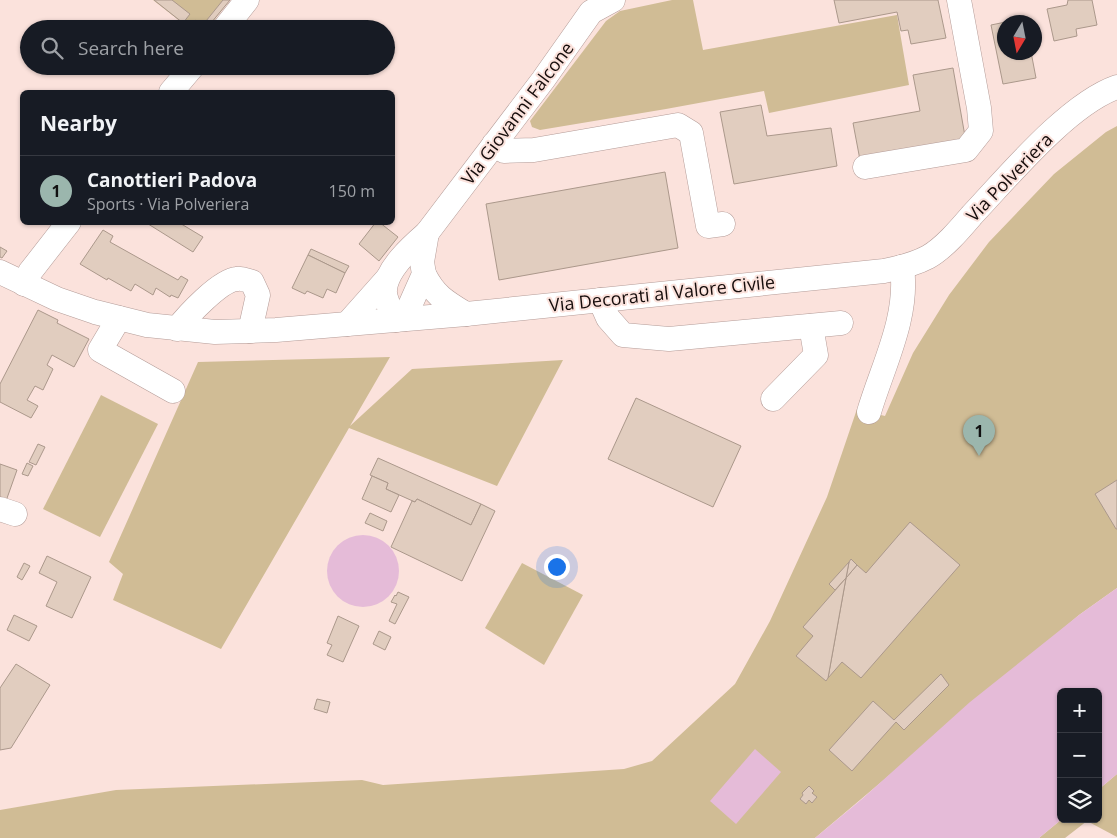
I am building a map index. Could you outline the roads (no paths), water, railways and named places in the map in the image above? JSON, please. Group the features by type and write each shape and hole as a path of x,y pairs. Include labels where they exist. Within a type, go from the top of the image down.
{"street":[{"path":"231,20 247,0"},
{"name":"Via Giovanni Falcone","path":"427,233 543,80 591,12 613,0"},
{"path":"865,167 966,150 981,131 979,108 959,0"},
{"path":"173,90 185,75"},
{"name":"Via Polveriera","path":"858,272 884,271 902,267 928,257 952,237 1029,154 1063,123 1084,106 1117,87"},
{"path":"494,144 504,151 534,150 678,125 691,133 708,226 723,224"},
{"path":"24,284 30,272 67,225"},
{"path":"427,233 422,262 424,274 429,285 444,302 466,314"},
{"path":"347,324 387,279 407,250 427,233"},
{"path":"869,412 902,307 904,279 902,267"},
{"name":"Via Decorati al Valore Civile","path":"1,273 88,310 147,325 215,332 250,331 466,314 858,272"},
{"path":"400,320 424,274"},
{"path":"177,329 205,298 230,281 238,278 252,282 258,295 250,331"},
{"path":"387,279 384,292 400,320"},
{"path":"600,300 608,318 623,335 669,339 841,322"},
{"path":"119,318 100,350 173,392"},
{"path":"773,399 816,355 811,326"}],"place":[{"name":"Canottieri Padova","path":"979,456"}]}
